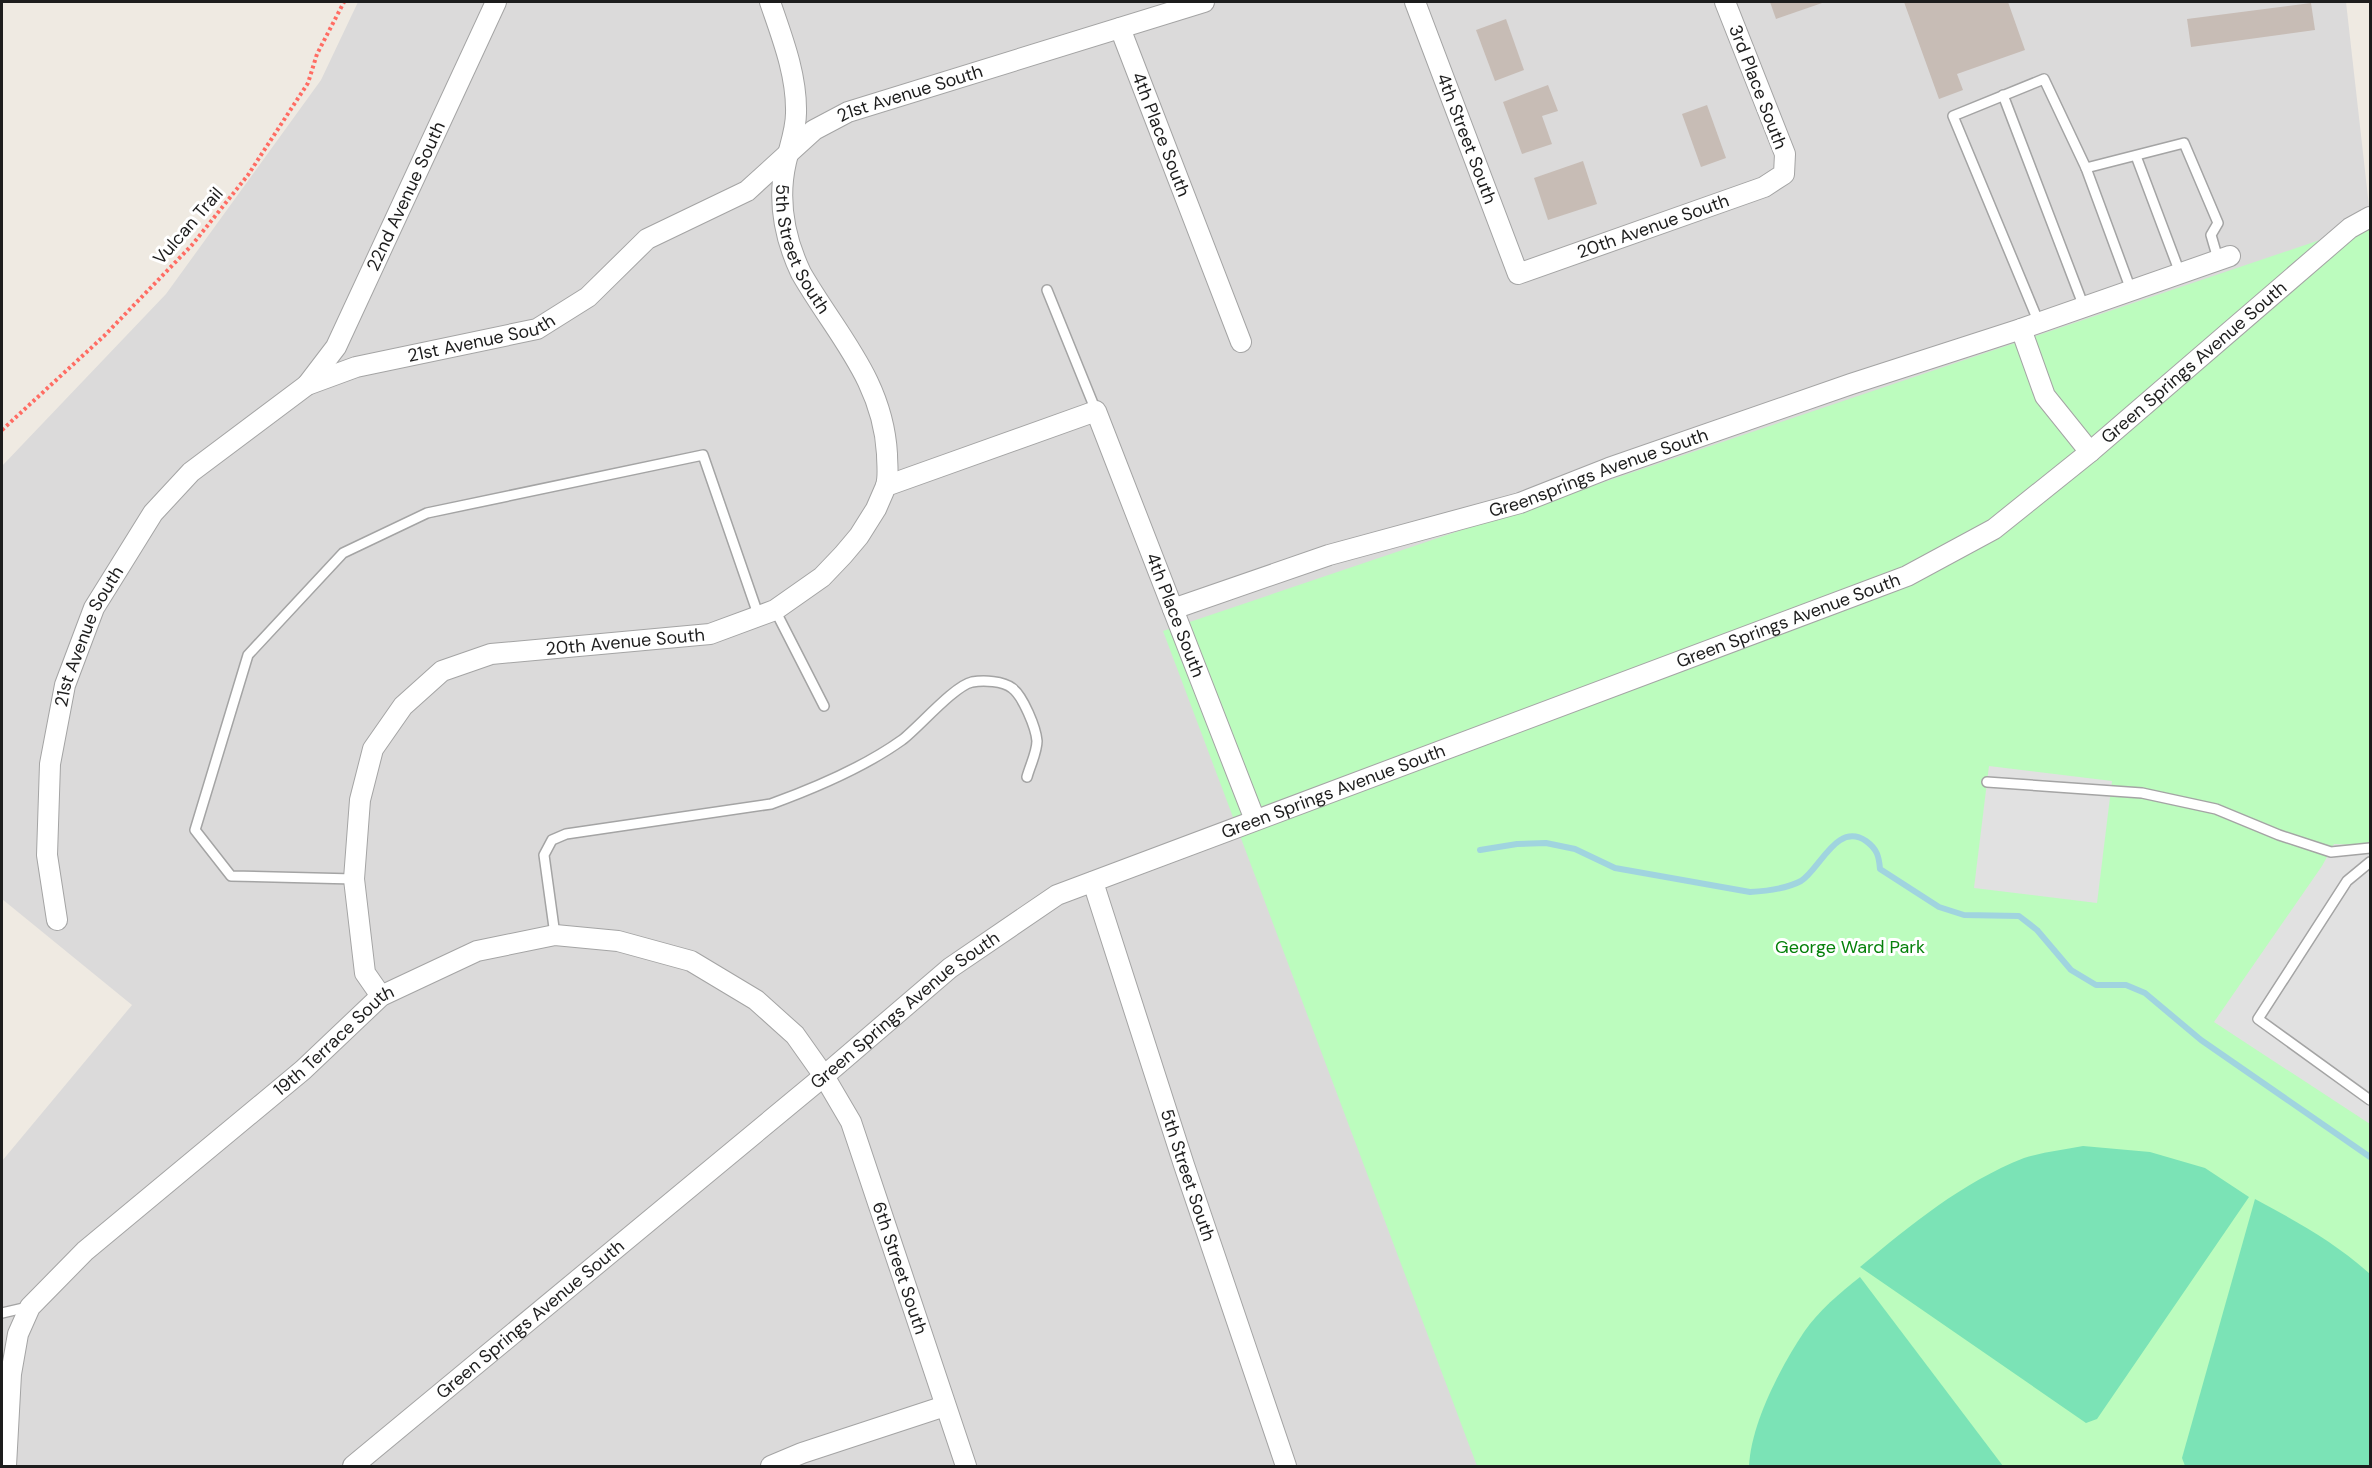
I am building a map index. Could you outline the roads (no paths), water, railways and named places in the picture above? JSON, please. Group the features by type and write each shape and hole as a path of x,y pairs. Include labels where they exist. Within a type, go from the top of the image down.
{"street":[{"name":"22nd Avenue South","path":"307,385 336,347 495,2"},
{"name":"5th Street South","path":"770,2 796,95 794,136 781,192 782,215 793,256 823,311 870,383 879,405 886,440 888,477 886,486"},
{"name":"21st Avenue South","path":"57,920 47,855 50,764 65,685 94,608 153,513 191,472 307,385 357,367 537,329 588,297 647,239 747,191 814,130 848,112 1204,2"},
{"name":"4th Street South","path":"1415,2 1518,274"},
{"name":"3rd Place South","path":"1725,2 1785,154 1784,174"},
{"name":"4th Place South","path":"1120,28 1241,342"},
{"name":"20th Avenue South","path":"1518,274 1764,187 1784,174"},
{"name":"Green Springs Avenue South","path":"353,1467 950,969 1037,907 1058,895 1255,820 1907,576 1994,529 2090,452 2350,228 2370,217"},
{"name":"Greensprings Avenue South","path":"1173,609 1329,555 1520,503 1609,468 1840,388 2030,326 2224,257"},
{"path":"2030,326 2045,396 2090,452"},
{"name":"4th Place South","path":"1096,411 1255,820"},
{"path":"886,486 1096,411"},
{"name":"20th Avenue South","path":"381,996 365,973 354,879 360,800 373,749 403,706 442,671 491,654 710,634 767,613 822,577 843,555 859,536 876,509 886,486"},
{"name":"5th Street South","path":"1093,882 1184,1165 1286,1467"},
{"name":"19th Terrace South","path":"6,1467 11,1374 18,1334 30,1307 85,1251 303,1070 381,996 477,951 555,935 618,941 691,962 756,1000 795,1035 824,1076"},
{"name":"6th Street South","path":"824,1076 851,1122 966,1467"},
{"path":"771,1467 802,1453 945,1406"}],"lane":[{"path":"2030,326 1953,116 2044,79 2086,168 2131,290"},
{"path":"2003,95 2084,307"},
{"path":"2086,168 2184,143 2218,223 2211,235 2224,257"},
{"path":"2136,156 2180,273"},
{"path":"1047,290 1096,411"},
{"path":"354,879 231,876 195,830 248,655 343,553 427,513 703,455 767,613 824,706"},
{"path":"555,935 544,855 552,840 566,834 771,804 842,775 901,740 971,682 994,681 1013,688 1030,716 1037,743 1027,777"},
{"path":"1987,782 2142,793 2216,809 2279,835 2331,852 2370,848"},
{"path":"2370,862 2347,881 2258,1019 2370,1100"},
{"path":"2,1313 30,1307"}],"waterway":[{"path":"1480,850 1517,844 1546,843 1575,849 1615,868 1750,892 1783,888 1801,881 1838,842 1846,837 1856,836 1866,841 1875,850 1880,869 1939,907 1964,915 2019,916 2037,930 2071,970 2096,985 2126,985 2145,993 2201,1040 2370,1157"}],"park label":[{"name":"George Ward Park","path":"1850,947"}]}
